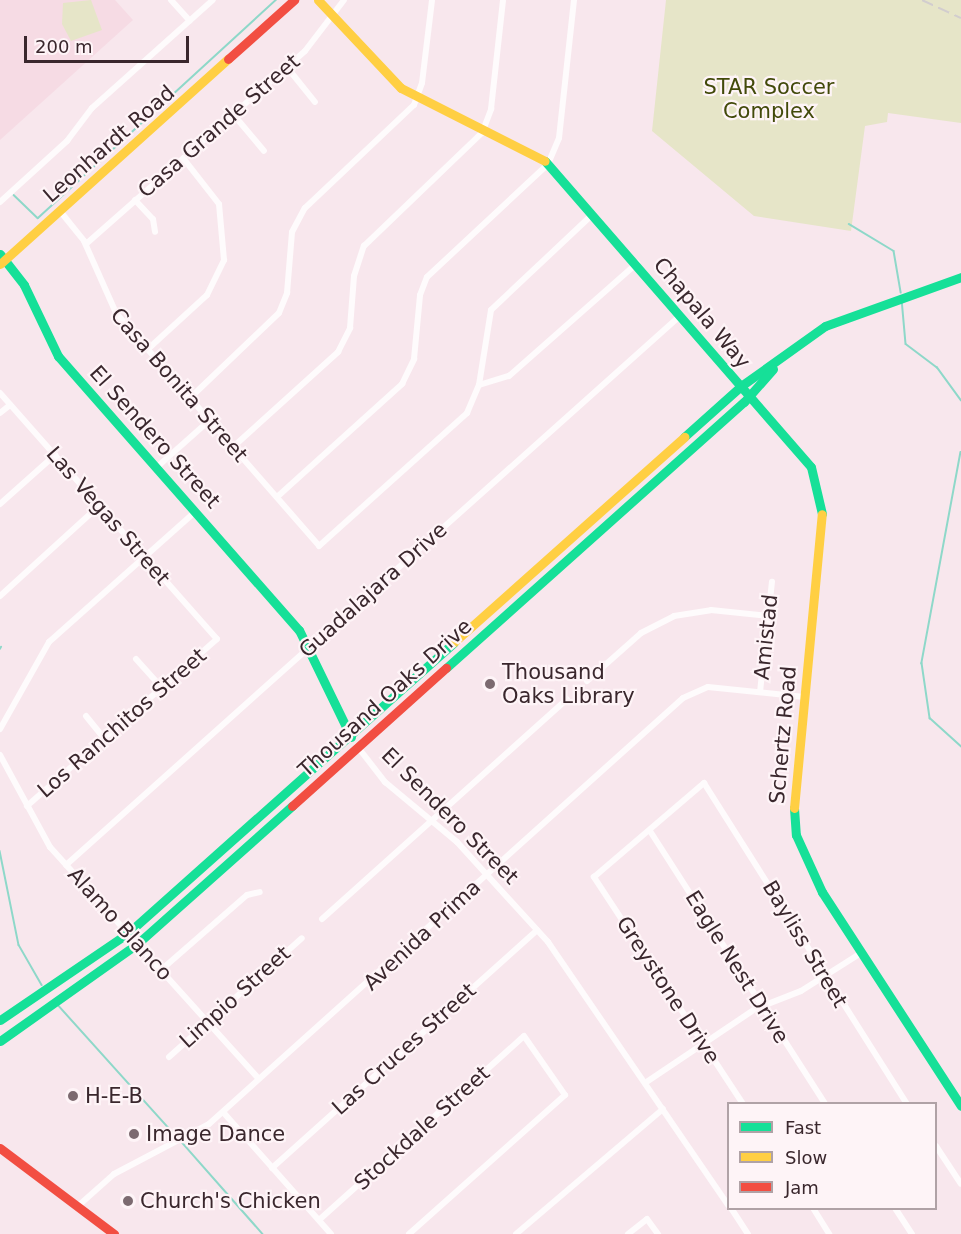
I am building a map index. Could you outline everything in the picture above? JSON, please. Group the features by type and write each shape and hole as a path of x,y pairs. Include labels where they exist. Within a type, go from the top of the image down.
{"main road":[{"name":"Leonhardt Road","path":"2,259 60,211 294,0"},
{"name":"Chapala Way","path":"318,0 390,80 418,97 525,143 548,164 637,263 741,386"},
{"name":"El Sendero Street","path":"2,259 28,293 58,356 196,511 309,647 349,734 357,746"},
{"name":"Thousand Oaks Drive","path":"0,1020 86,967 128,933 741,386 778,362 825,326 870,305 961,277"},
{"name":"Thousand Oaks Drive","path":"0,1041 137,945 750,396 778,362"},
{"name":"Schertz Road","path":"741,386 804,457 823,502 793,799 796,836 808,870 961,1106"},
{"path":"0,1148 114,1234"}],"street":[{"path":"171,0 189,21"},
{"path":"0,202 67,141 92,108 213,0"},
{"name":"Casa Grande Street","path":"86,244 286,66 333,17 344,0"},
{"path":"190,398 279,313 287,293 292,232 305,208 396,126 418,97 432,0"},
{"path":"233,447 338,352 350,328 354,276 364,246 465,152 485,125 503,0"},
{"path":"276,497 402,384 414,359 420,295 427,277 548,164 559,138 574,0"},
{"path":"286,66 315,102"},
{"path":"233,114 264,151"},
{"path":"148,349 207,295 224,260 219,204 183,158"},
{"path":"135,200 153,219 155,232"},
{"name":"Casa Bonita Street","path":"60,211 86,244 110,304 319,546 462,419 479,384"},
{"path":"593,214 495,304 484,328 479,384 509,376 637,263"},
{"name":"Guadalajara Drive","path":"66,865 681,315"},
{"name":"Las Vegas Street","path":"0,393 217,639"},
{"path":"0,413 10,405"},
{"path":"157,467 210,420"},
{"path":"0,504 55,455"},
{"path":"0,596 99,506"},
{"path":"0,729 41,651 196,511"},
{"name":"Amistad","path":"760,692 772,582"},
{"path":"587,681 641,633 674,616 711,610 768,616"},
{"name":"Los Ranchitos Street","path":"27,806 217,639"},
{"path":"136,659 162,688"},
{"name":"Avenida Prima","path":"78,1206 114,1174 185,1137 223,1112 683,698 708,687 804,697"},
{"path":"322,919 567,699"},
{"path":"86,716 104,738"},
{"name":"El Sendero Street","path":"357,746 385,782 433,820 537,930 727,1203"},
{"name":"Alamo Blanco","path":"0,755 27,806 66,865 259,1079"},
{"name":"Bayliss Street","path":"650,831 704,783 824,977 906,1102"},
{"name":"Greystone Drive","path":"650,831 594,877 742,1102"},
{"name":"Eagle Nest Drive","path":"650,831 760,1006 824,1102"},
{"path":"161,970 247,895 260,892"},
{"name":"Las Cruces Street","path":"272,1168 537,930"},
{"name":"Limpio Street","path":"169,1057 302,938"},
{"path":"645,1083 760,1006 824,977 861,953"},
{"name":"Stockdale Street","path":"319,1220 524,1036 565,1095 409,1234"},
{"path":"516,1234 663,1109"},
{"path":"223,1112 331,1234"},
{"path":"937,1148 961,1184"},
{"name":"El Sendero Street","path":"732,1210 748,1234"},
{"path":"814,1210 829,1234"},
{"path":"896,1210 912,1234"},
{"path":"628,1234 647,1219 658,1234"}],"shaded area":[{"path":"0,0 115,0 133,20 0,140"}],"green space":[{"path":"91,0 102,30 71,41 62,24 63,3"},
{"name":"STAR Soccer Complex","path":"666,0 961,0 961,123 888,113 887,122 865,126 851,231 754,216 652,131"}],"waterway":[{"path":"14,195 38,218 276,0"},
{"path":"849,224 894,251 901,292"},
{"path":"902,299 906,344 937,367 961,400"},
{"path":"961,452 922,663 930,718 961,746"},
{"path":"0,851 19,945 42,985"},
{"path":"59,1006 177,1137"},
{"path":"180,1140 263,1234"}],"railway":[{"path":"922,0 961,18"}],"traffic: fast":[{"path":"545,161 811,467 822,514"},
{"path":"0,254 24,285 58,356 299,630 351,737"},
{"path":"684,437 741,386 825,326 961,277"},
{"path":"446,668 744,402 773,369"},
{"path":"0,1020 128,933 453,643"},
{"path":"0,1041 137,944 292,806"},
{"path":"794,808 796,835 822,892 961,1106"}],"traffic: slow":[{"path":"318,0 401,88 545,161"},
{"path":"0,264 228,59"},
{"path":"453,643 684,437"},
{"path":"794,808 822,514"}],"traffic: jam":[{"path":"228,59 294,0"},
{"path":"292,806 446,668"},
{"path":"0,1148 114,1234"}],"place":[{"name":"Thousand Oaks Library","path":"490,684"},
{"name":"H-E-B","path":"73,1096"},
{"name":"Image Dance","path":"134,1134"},
{"name":"Church's Chicken","path":"128,1201"}]}
